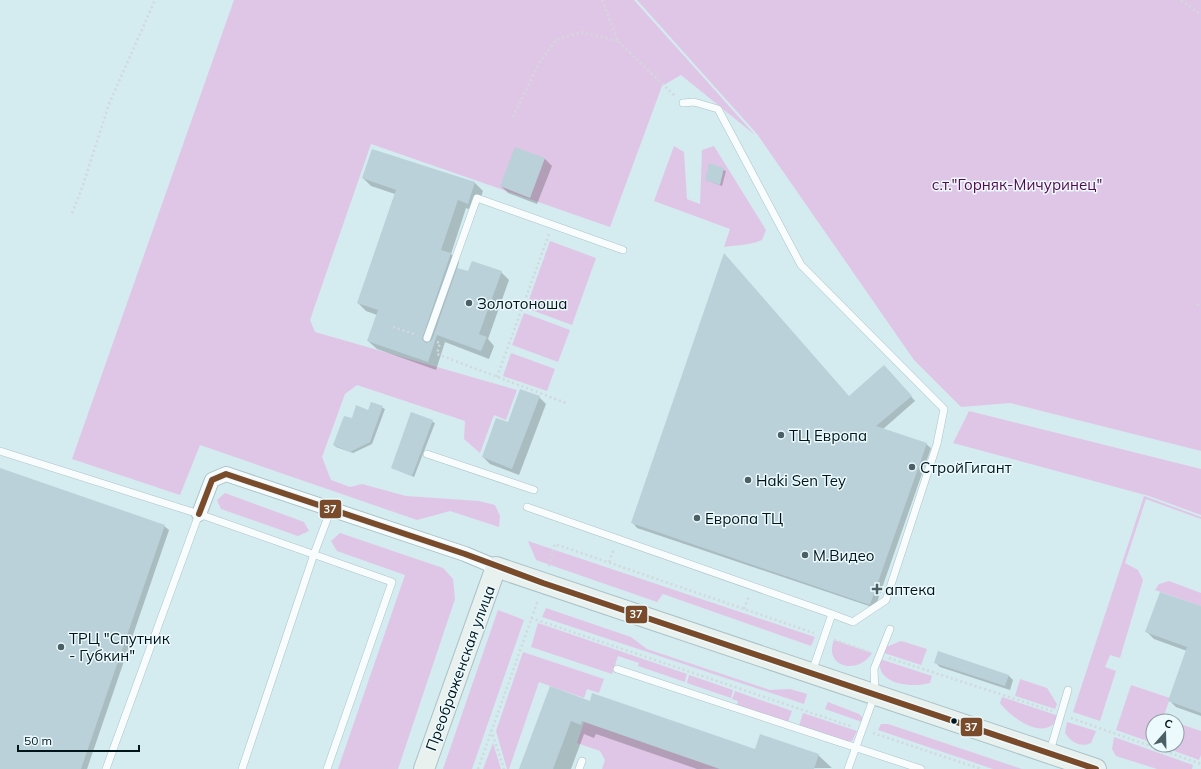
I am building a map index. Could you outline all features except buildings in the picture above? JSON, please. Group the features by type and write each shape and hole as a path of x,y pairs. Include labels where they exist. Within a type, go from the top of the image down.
{"main road":[{"path":"496,567 1096,769"},
{"name":"Преображенская улица","path":"424,769 496,567"}],"street":[{"path":"199,514 212,480 226,474 465,554 496,567"}],"lane":[{"path":"527,507 853,622 886,600 937,444 944,409 801,265 718,109 694,102 683,103"},
{"path":"427,338 477,198 623,250"},
{"path":"0,451 199,514 392,582 327,769"},
{"path":"427,454 534,490"},
{"path":"242,769 314,554 331,509"},
{"path":"106,769 199,514"},
{"path":"811,673 832,614"},
{"path":"848,769 875,694 874,670 890,629"},
{"path":"617,669 921,769"},
{"path":"1049,753 1068,690"},
{"path":"579,769 582,761"}],"path":[{"path":"72,213 82,188 109,104 155,0"},
{"path":"602,0 618,41 683,103"},
{"path":"1181,0 1201,15"},
{"path":"513,117 538,65 556,40 581,32 618,41"},
{"path":"497,377 552,225"},
{"path":"1197,304 1201,307"},
{"path":"393,327 440,343 437,354 566,403"},
{"path":"478,769 544,583 556,544 824,637 1062,714 1201,765 1200,769"},
{"path":"531,618 980,769"},
{"path":"491,729 504,769"}],"green space":[{"path":"234,0 634,0 755,135 681,75 662,86 610,227 371,144 310,320 315,332 517,390 506,420 494,415 480,453 464,439 465,421 357,385 345,394 322,457 331,480 350,487 362,484 406,496 479,501 495,505 500,516 499,527 450,511 417,520 200,445 180,495 72,459"},
{"name":"с.т.\"Горняк-Мичуринец\"","path":"637,0 1201,0 1201,451 1010,403 961,407 914,360 757,134"},
{"path":"674,146 684,152 687,199 700,204 702,150 714,146 766,230 762,240 748,244 724,247 730,229 654,201"},
{"path":"550,241 596,258 572,325 526,308"},
{"path":"524,313 570,330 558,362 512,345"},
{"path":"511,353 555,369 547,391 503,376"},
{"path":"969,411 1201,469 1201,515 1149,496 953,443"},
{"path":"225,493 304,522 309,531 298,536 221,509 217,500"},
{"path":"1144,496 1201,517 1201,519 1146,499 1125,563 1138,570 1143,580 1120,658 1110,655 1105,667 1116,671 1100,721 1073,712"},
{"path":"340,533 443,568 453,579 455,599 398,769 338,769 405,575 337,551 331,541"},
{"path":"528,541 815,637 811,646 663,594 657,602 536,560"},
{"path":"1169,581 1201,593 1201,606 1155,590 1159,584"},
{"path":"546,608 631,637 647,649 770,690 790,689 807,694 804,704 542,617"},
{"path":"498,610 524,620 472,769 443,769"},
{"path":"538,623 687,674 685,682 638,666 639,663 618,656 612,674 531,647"},
{"path":"834,640 872,653 866,660 859,664 851,666 844,665 833,657 832,650"},
{"path":"901,641 927,649 921,665 884,653 886,647"},
{"path":"523,652 604,679 599,693 587,689 584,698 539,682 509,769 507,769 496,731"},
{"path":"880,659 932,676 930,683 914,685 897,683 883,674 880,668"},
{"path":"689,675 733,690 731,698 687,683"},
{"path":"1020,679 1047,688 1057,704 1055,709 1015,696"},
{"path":"1131,685 1170,698 1165,713 1145,713 1145,740 1116,730"},
{"path":"735,691 792,711 788,722 737,705 738,701 732,699"},
{"path":"1002,697 1059,716 1053,724 1046,728 1029,726 1005,709 1000,703"},
{"path":"828,702 859,714 862,717 862,722 825,709"},
{"path":"803,713 857,731 852,741 846,741 799,726"},
{"path":"584,722 720,769 602,769 605,760 600,751 577,743"},
{"path":"1067,722 1096,731 1091,743 1083,745 1070,739 1065,733"},
{"path":"881,724 888,724 1022,769 993,769 878,730"},
{"path":"1185,726 1201,731 1201,755 1199,760 1180,753 1185,753"},
{"path":"1114,737 1145,748 1145,753 1159,753 1193,765 1192,769 1157,769 1116,756 1112,749"},
{"path":"493,743 501,769 483,769"}],"transit line":[{"name":"37","path":"199,514 212,480 226,474 465,554 543,583 1096,769"}],"place":[{"name":"Золотоноша","path":"469,303"},
{"name":"ТЦ Европа","path":"781,435"},
{"name":"СтройГигант","path":"912,467"},
{"name":"Haki Sen Tey","path":"748,480"},
{"name":"Европа ТЦ","path":"697,518"},
{"name":"М.Видео","path":"805,555"},
{"name":"аптека","path":"877,589"},
{"name":"ТРЦ \"Спутник - Губкин\"","path":"61,647"}]}
